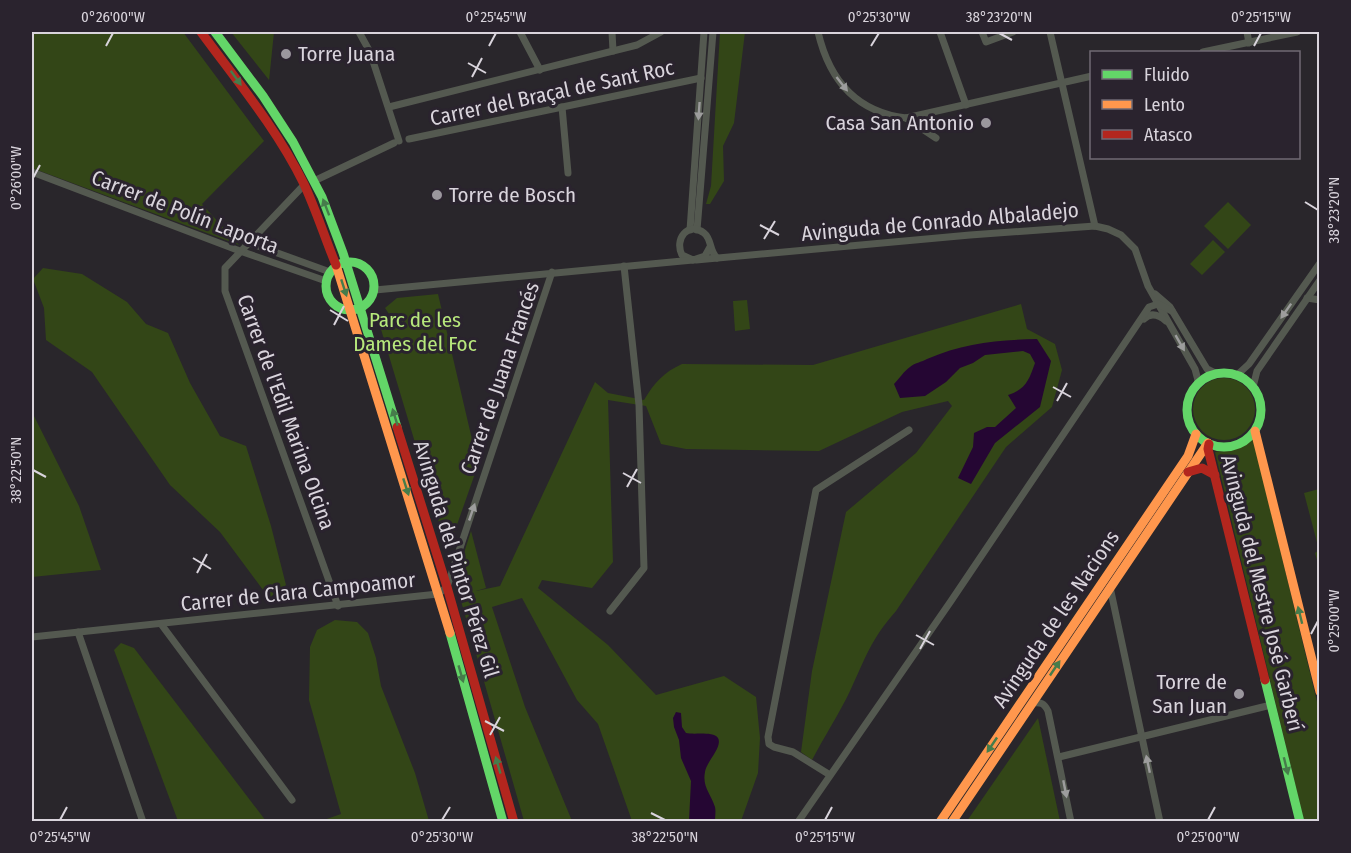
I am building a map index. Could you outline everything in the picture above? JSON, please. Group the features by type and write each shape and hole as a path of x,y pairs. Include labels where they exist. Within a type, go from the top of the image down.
{"street":[{"name":"Avinguda del Pintor Pérez Gil","path":"201,32 261,113 304,185 331,273 356,310 447,587 514,822"},
{"name":"Avinguda del Pintor Pérez Gil","path":"215,32 269,105 314,181 346,262 356,310 503,822"},
{"path":"314,181 397,142 389,107 370,52 359,32"},
{"path":"520,32 540,70"},
{"path":"612,32 613,51"},
{"path":"389,107 637,45 661,32"},
{"path":"693,230 704,32"},
{"path":"693,230 713,32"},
{"path":"818,32 831,70 847,92 866,105 894,117 906,118 1090,76"},
{"path":"940,32 966,105"},
{"path":"982,32 986,42 1013,32"},
{"name":"Avinguda de Conrado Albaladejo","path":"375,290 970,235 1095,226 1050,32"},
{"path":"1247,32 1249,43"},
{"path":"1208,51 1297,32"},
{"name":"Carrer del Braçal de Sant Roc","path":"409,139 701,78"},
{"path":"562,107 568,173"},
{"path":"906,118 936,138"},
{"name":"Carrer de Polín Laporta","path":"32,172 240,251 331,273"},
{"name":"Carrer de l'Edil Marina Olcina","path":"304,185 247,242 225,268 225,291 338,606"},
{"path":"1095,226 1120,235 1134,249 1148,286 1195,369 1198,384"},
{"path":"675,262 679,258 680,241 683,234 693,230 707,237 712,254 717,258"},
{"name":"Carrer de Polín Laporta","path":"247,242 331,273"},
{"path":"680,251 685,257 695,260 705,256 710,247"},
{"path":"331,273 346,262 356,263 373,274 375,290 370,299 356,310"},
{"path":"1237,375 1249,364 1320,263"},
{"path":"610,611 644,568 639,405 624,266"},
{"name":"Avinguda del Pintor Pérez Gil","path":"331,273 330,298 338,306 356,310"},
{"name":"Carrer de Juana Francés","path":"447,587 552,273"},
{"path":"1253,387 1257,371 1320,280"},
{"path":"798,822 1140,322 1149,307 1148,286"},
{"path":"1148,286 1171,309 1208,369 1217,374 1237,375 1253,387 1260,402 1261,415 1255,431 1238,445 1225,447 1208,443 1196,434 1190,423 1188,404 1191,393 1198,384 1217,374"},
{"path":"1307,298 1320,300"},
{"path":"1149,307 1158,304 1171,309"},
{"path":"1140,322 1147,316 1154,315 1161,316 1169,324"},
{"path":"830,775 793,752 769,744 768,737 816,490 909,430"},
{"name":"Avinguda del Mestre José Garberí","path":"1255,431 1313,647 1313,667 1320,692"},
{"name":"Avinguda de les Nacions","path":"940,822 1188,456 1196,434"},
{"name":"Avinguda de les Nacions","path":"952,822 1208,443"},
{"name":"Avinguda del Mestre José Garberí","path":"1208,443 1300,822"},
{"path":"1188,472 1202,468 1215,475"},
{"path":"438,560 455,561"},
{"path":"438,594 447,587"},
{"path":"1110,587 1160,822"},
{"name":"Carrer de Clara Campoamor","path":"32,637 438,594"},
{"name":"Carrer de Clara Campoamor","path":"161,624 292,800"},
{"path":"78,632 143,822"},
{"path":"1313,667 1320,659"},
{"path":"1032,703 1040,702 1045,705 1059,757 1071,822"},
{"path":"1059,757 1271,705"}],"green space":[{"path":"32,32 183,32 264,141 202,204 239,245 32,168"},
{"path":"231,32 274,32 269,81 269,80"},
{"path":"720,32 745,32 734,123 723,146 724,181 710,204 706,204 711,186"},
{"path":"1228,202 1251,225 1228,249 1204,226"},
{"path":"1213,240 1225,252 1202,275 1190,264"},
{"path":"43,268 82,274 127,302 146,324 168,333 190,383 220,436 246,446 271,526 286,585 269,598 220,532 170,485 92,372 46,340 44,308 33,279"},
{"name":"Parc de les Dames del Foc","path":"438,294 478,465 452,539 444,539 380,326 389,314 385,308 397,298"},
{"path":"747,300 750,329 735,331 733,301"},
{"path":"1021,304 1027,329 1055,344 1062,370 1052,407 1006,447 896,611 880,631 869,649 846,700 812,760 801,752 812,671 846,512 916,453 952,406 948,401 902,412 819,451 686,449 661,444 646,406 608,400 613,562 592,588 542,580 538,588 608,645 656,695 724,676 756,697 760,738 758,773 741,821 632,821 598,724 577,700 522,598 492,607 525,707 572,821 524,821 456,578 471,531 486,588 476,591 500,586 595,382 608,393 644,400 660,379 682,364 813,365"},
{"path":"1218,378 1230,378 1246,387 1253,397 1255,409 1253,421 1246,431 1230,440 1218,440 1207,435 1198,426 1193,415 1193,403 1198,392 1207,383"},
{"path":"32,412 79,506 101,570 32,577"},
{"path":"1253,438 1319,710 1319,821 1304,821 1215,452 1230,450"},
{"path":"1320,489 1319,567 1315,553 1319,550 1304,493"},
{"path":"335,620 357,622 368,633 376,658 381,686 415,773 429,821 321,821 341,814 309,700 310,647 317,630"},
{"path":"121,643 134,648 266,821 178,821 114,650"},
{"path":"1038,718 1060,821 967,821"}],"shaded area":[{"path":"1037,339 1051,361 1040,407 995,443 971,484 958,478 973,447 974,433 987,427 995,427 1016,408 1008,395 1023,387 1029,379 1035,363 1030,354 1023,351 985,355 960,368 946,382 925,396 900,398 894,384 914,364 954,349 994,342"},
{"path":"676,712 681,713 682,727 686,733 708,734 718,738 718,746 706,768 704,777 715,807 715,821 689,821 691,781 681,758 679,740 674,727 673,718"}],"traffic: fast":[{"path":"215,32 263,96 293,142 322,197 343,253 397,427"},
{"path":"350,262 367,269 374,286 367,303 350,310 333,303 326,286 333,269 350,262"},
{"path":"1224,373 1238,376 1250,384 1258,396 1261,410 1258,424 1250,436 1238,444 1224,447 1210,444 1198,436 1190,424 1187,410 1190,396 1198,384 1210,376 1224,373"},
{"path":"450,633 503,822"},
{"path":"1265,680 1300,822"}],"traffic: slow":[{"path":"336,265 450,633"},
{"path":"1255,431 1320,692"},
{"path":"940,822 1188,456 1196,434"},
{"path":"952,822 1208,443"}],"traffic: jam":[{"path":"201,32 282,144 304,184 336,265"},
{"path":"397,427 447,587 514,822"},
{"path":"1209,444 1208,449 1265,680"},
{"path":"1188,472 1202,468 1215,475"}],"place":[{"name":"Torre Juana","path":"286,54"},
{"name":"Casa San Antonio","path":"986,123"},
{"name":"Torre de Bosch","path":"437,195"},
{"name":"Torre de San Juan","path":"1239,694"}]}
